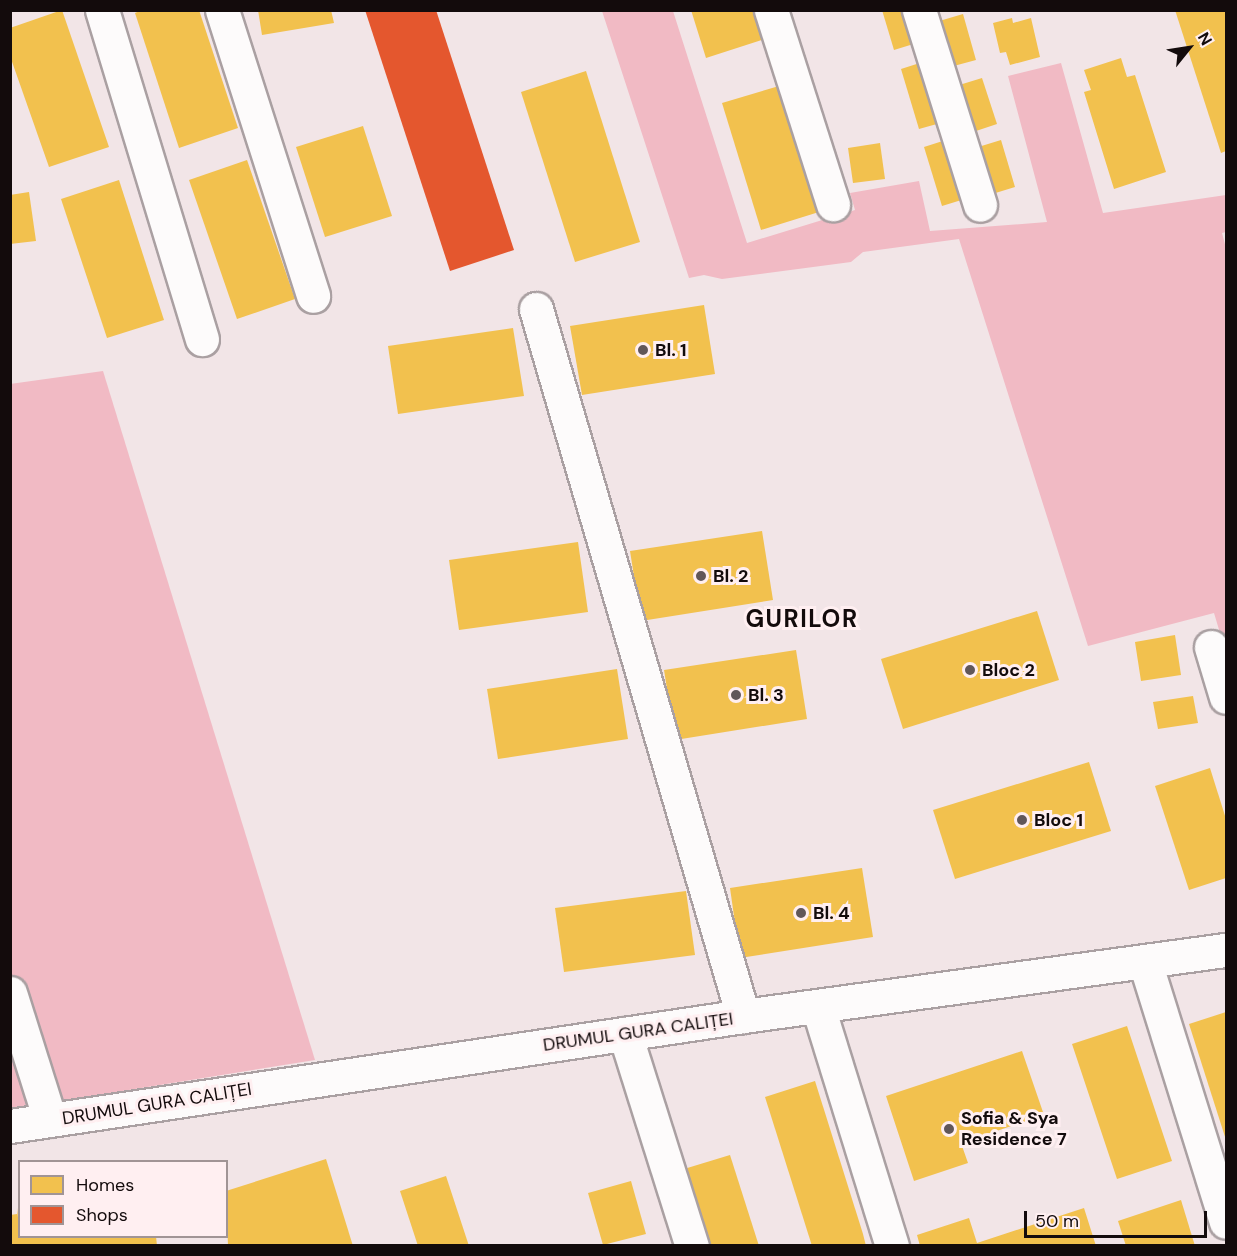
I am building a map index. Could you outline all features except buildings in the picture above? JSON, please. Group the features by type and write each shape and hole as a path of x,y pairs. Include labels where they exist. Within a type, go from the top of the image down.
{"street":[{"path":"102,10 202,339"},
{"path":"222,10 313,297"},
{"path":"771,10 833,204"},
{"path":"919,10 980,206"},
{"path":"537,309 743,1016"},
{"path":"1211,647 1227,697"},
{"name":"DRUMUL GURA CALIȚEI","path":"10,1126 743,1016 1227,950"},
{"path":"1145,962 1227,1222"},
{"name":"DRUMUL GURA CALIȚEI","path":"10,993 50,1120"},
{"path":"818,1006 892,1245"},
{"path":"625,1034 692,1245"}],"shaded area":[{"path":"602,11 673,11 747,243 855,210 850,193 919,181 930,231 1047,222 1008,76 1061,63 1103,213 1226,195 1226,232 1222,233 1226,248 1226,653 1214,613 1088,646 959,239 863,252 851,262 722,279 704,275 689,278"},
{"path":"103,371 315,1060 11,1109 10,384"}],"place":[{"name":"Bl. 1","path":"643,350"},
{"name":"Bl. 2","path":"701,576"},
{"name":"Bloc 2","path":"970,670"},
{"name":"Bl. 3","path":"736,695"},
{"name":"Bloc 1","path":"1022,820"},
{"name":"Bl. 4","path":"801,913"},
{"name":"Sofia & Sya Residence 7","path":"949,1129"}],"district":[{"name":"GURILOR","path":"802,619"}]}
